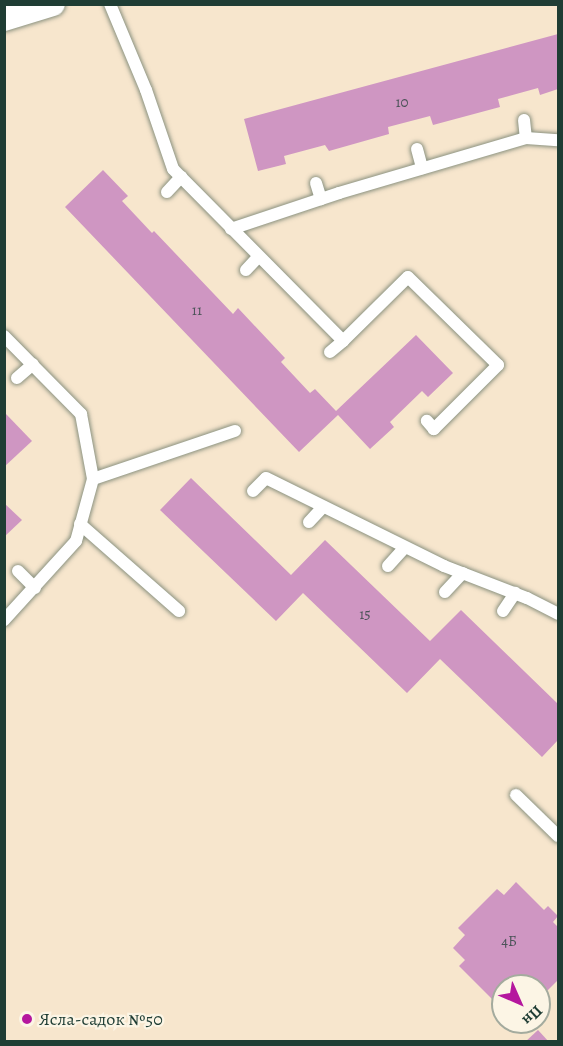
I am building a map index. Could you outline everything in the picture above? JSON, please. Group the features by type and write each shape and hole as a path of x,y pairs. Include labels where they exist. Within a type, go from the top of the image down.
{"street":[{"path":"4,19 53,4"}],"lane":[{"path":"110,4 147,90 173,169 343,341"},
{"path":"524,120 526,138"},
{"path":"231,229 321,199 526,138 558,139"},
{"path":"417,149 422,168"},
{"path":"167,192 181,177"},
{"path":"316,183 321,199"},
{"path":"246,270 258,257"},
{"path":"330,352 408,277 498,365 434,429 427,421"},
{"path":"4,336 81,414 93,478 76,541 4,620"},
{"path":"17,378 33,364"},
{"path":"93,478 235,431"},
{"path":"253,491 266,478 405,548 515,593 558,614"},
{"path":"309,522 323,507"},
{"path":"80,524 179,611"},
{"path":"388,566 405,548"},
{"path":"18,571 35,588"},
{"path":"445,592 463,573"},
{"path":"503,611 515,593"},
{"path":"516,795 558,836"}],"building":[{"path":"558,34 558,89 540,95 538,88 498,99 500,107 433,125 430,116 388,127 389,134 329,151 325,145 284,156 286,164 258,171 244,119"},
{"path":"103,170 128,196 122,201 152,233 154,231 233,314 238,308 285,358 281,362 310,393 315,389 336,411 416,335 453,373 428,397 422,391 390,422 394,427 370,449 338,415 299,452 65,207"},
{"path":"6,414 32,441 4,467 4,415"},
{"path":"191,478 291,575 325,540 430,641 461,610 558,704 558,740 542,757 440,659 407,693 303,593 276,621 160,510"},
{"path":"4,503 22,520 4,537"},
{"path":"516,882 544,910 548,906 558,916 553,922 558,927 558,980 551,987 551,974 491,974 491,998 459,966 465,960 453,948 465,935 458,928 497,889 504,895"},
{"path":"534,1034 542,1034 549,1042 525,1042"}],"place":[{"name":"Ясла-садок №50","path":"27,1019"}]}
